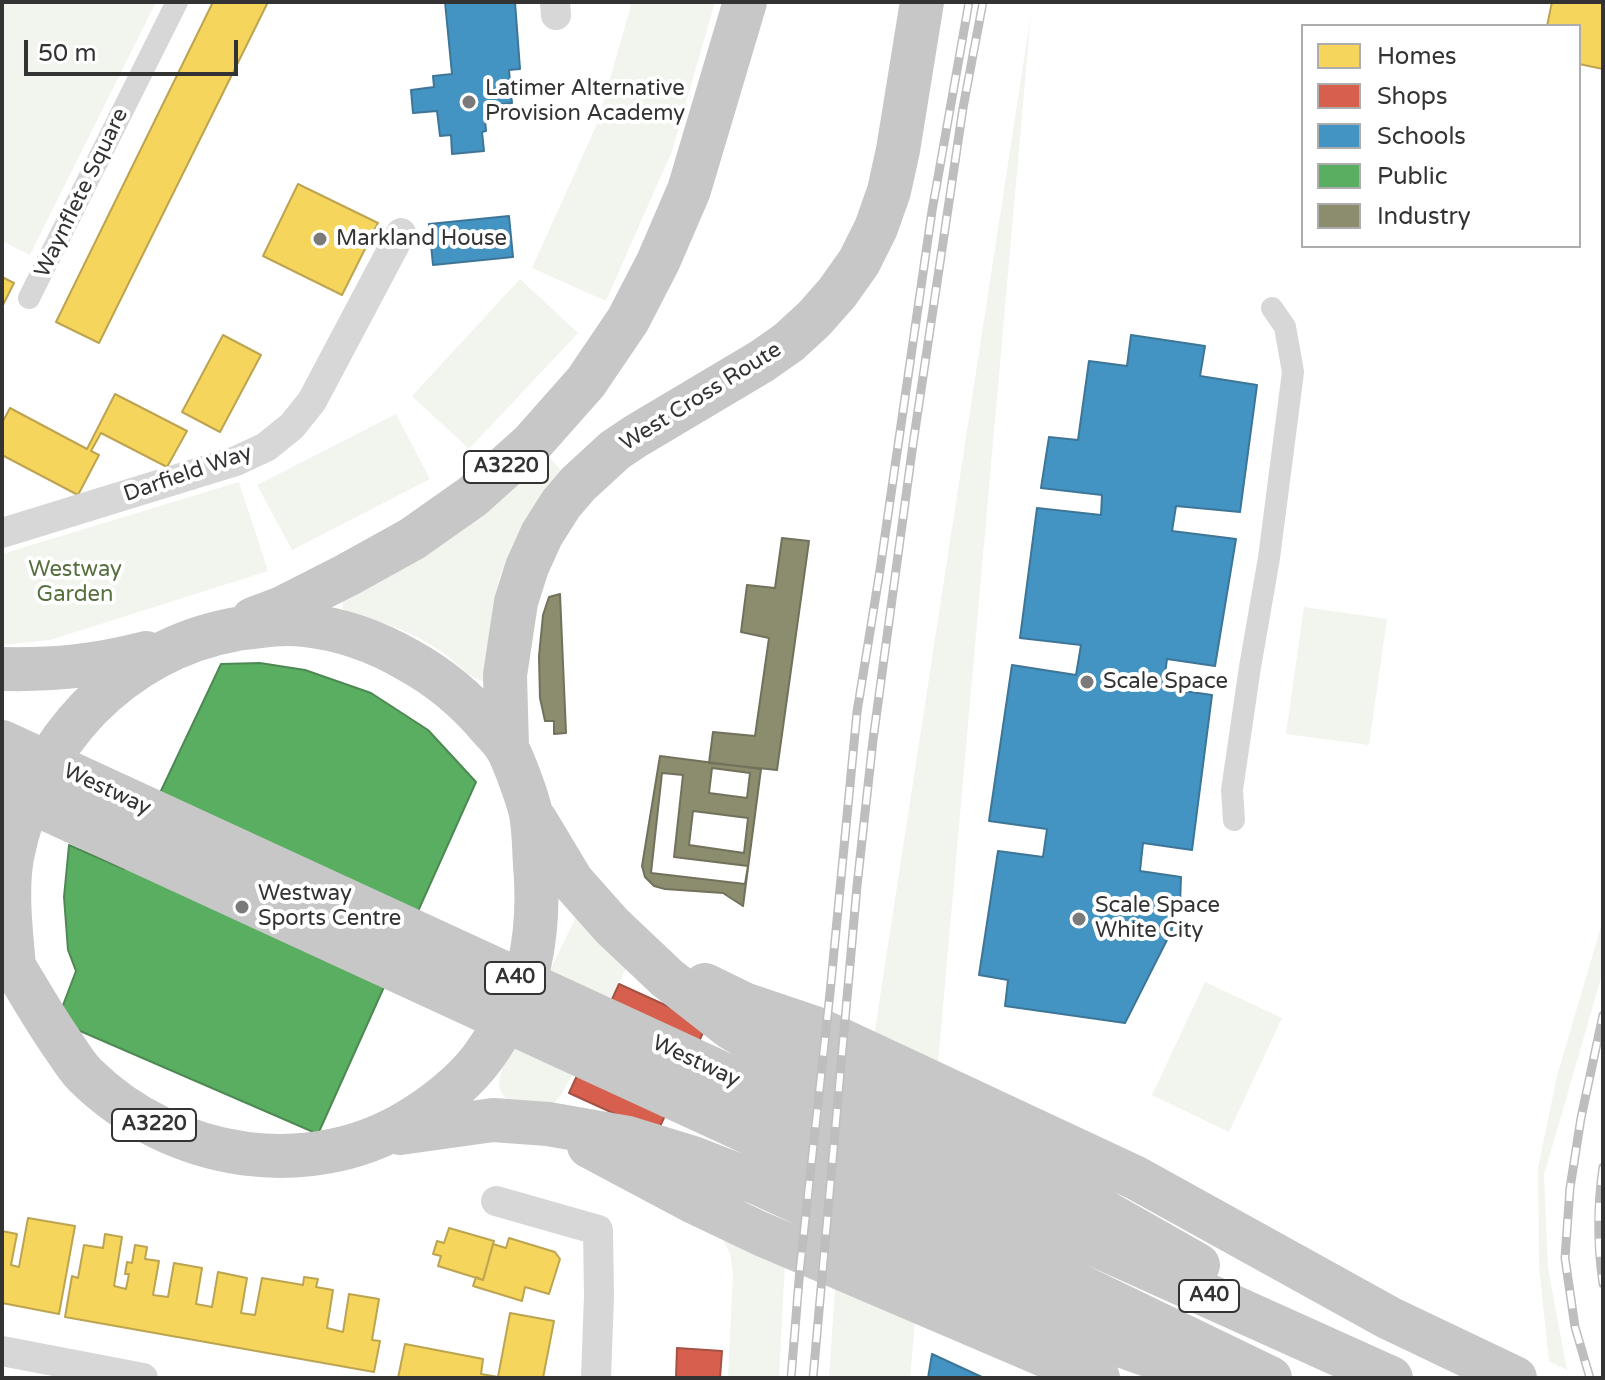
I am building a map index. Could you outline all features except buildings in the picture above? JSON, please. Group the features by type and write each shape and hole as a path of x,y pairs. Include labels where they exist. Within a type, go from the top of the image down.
{"highway":[{"name":"A3220","path":"197,639 263,625 303,625 343,632 389,649 432,673 474,708 507,747 531,812 536,876 535,923 528,969 511,1010 473,1071 441,1100 405,1124 363,1143 316,1155 267,1156 222,1151 168,1133 123,1108 82,1072 53,1032 8,957 12,860 22,818 35,784 56,748 107,689 138,667 197,639 282,608 412,539 473,496 532,443 586,382 628,320 658,262 689,190 745,2"},
{"name":"West Cross Route","path":"507,747 505,675 516,602 542,534 561,504 615,450 789,342 837,293 859,262 876,228 889,191 922,2"},
{"path":"2,669 45,670 85,666 197,639"},
{"name":"Westway","path":"2,742 1027,1214 1391,1378"},
{"name":"Westway","path":"2,789 1011,1253 1270,1378"},
{"name":"A40","path":"531,812 572,881 612,926 667,978 731,1028 801,1068 1045,1178 1391,1378"},
{"name":"A40","path":"612,926 676,971 744,1004 815,1028 1136,1178 1389,1318 1515,1378"},
{"path":"363,1143 400,1133 493,1120 548,1124 628,1138 693,1158 760,1184 1100,1338 1213,1378"},
{"path":"548,1124 759,1233 1098,1378"}],"street":[{"name":"Waynflete Square","path":"29,298 177,2"},
{"name":"Darfield Way","path":"2,533 236,461 266,447 292,426 312,401 401,233"},
{"path":"1234,820 1232,790 1269,558 1293,372 1285,327 1272,308"},
{"path":"496,1201 598,1230 596,1378"},
{"path":"2,1351 41,1368 143,1378"}],"green space":[{"path":"2,2 156,2 30,255 2,241"},
{"path":"632,2 715,2 672,151 606,301 532,268 597,124"},
{"path":"1031,14 910,1378 829,1378 835,1290"},
{"path":"520,279 578,333 469,449 412,396"},
{"path":"396,414 430,479 292,550 257,485"},
{"path":"543,450 561,470 517,535 502,571 493,609 488,678 483,681 471,676 442,652 406,632 343,613 343,594"},
{"name":"Westway Garden","path":"239,482 268,571 50,640 2,645 2,554"},
{"path":"1304,607 1387,619 1369,745 1286,734"},
{"path":"576,917 630,961 562,1094 554,1103 516,1107 502,1093 499,1084 501,1072"},
{"path":"1603,920 1603,971 1544,1175 1548,1268 1567,1370 1549,1361 1539,1266 1538,1168 1557,1076"},
{"path":"1205,982 1282,1018 1229,1132 1152,1095"},
{"path":"720,1232 785,1263 779,1378 728,1378 733,1273 730,1254"}],"railway":[{"path":"791,1378 857,712 932,211 969,2"},
{"path":"813,1378 873,740 963,108 983,2"},
{"path":"1590,1378 1575,1327 1565,1258 1570,1188 1603,1015"},
{"path":"1603,1167 1598,1226 1603,1284"}],"place":[{"name":"Latimer Alternative Provision Academy","path":"469,102"},
{"name":"Markland House","path":"320,239"},
{"name":"Scale Space","path":"1087,682"},
{"name":"Westway Sports Centre","path":"242,907"},
{"name":"Scale Space White City","path":"1079,919"}]}
